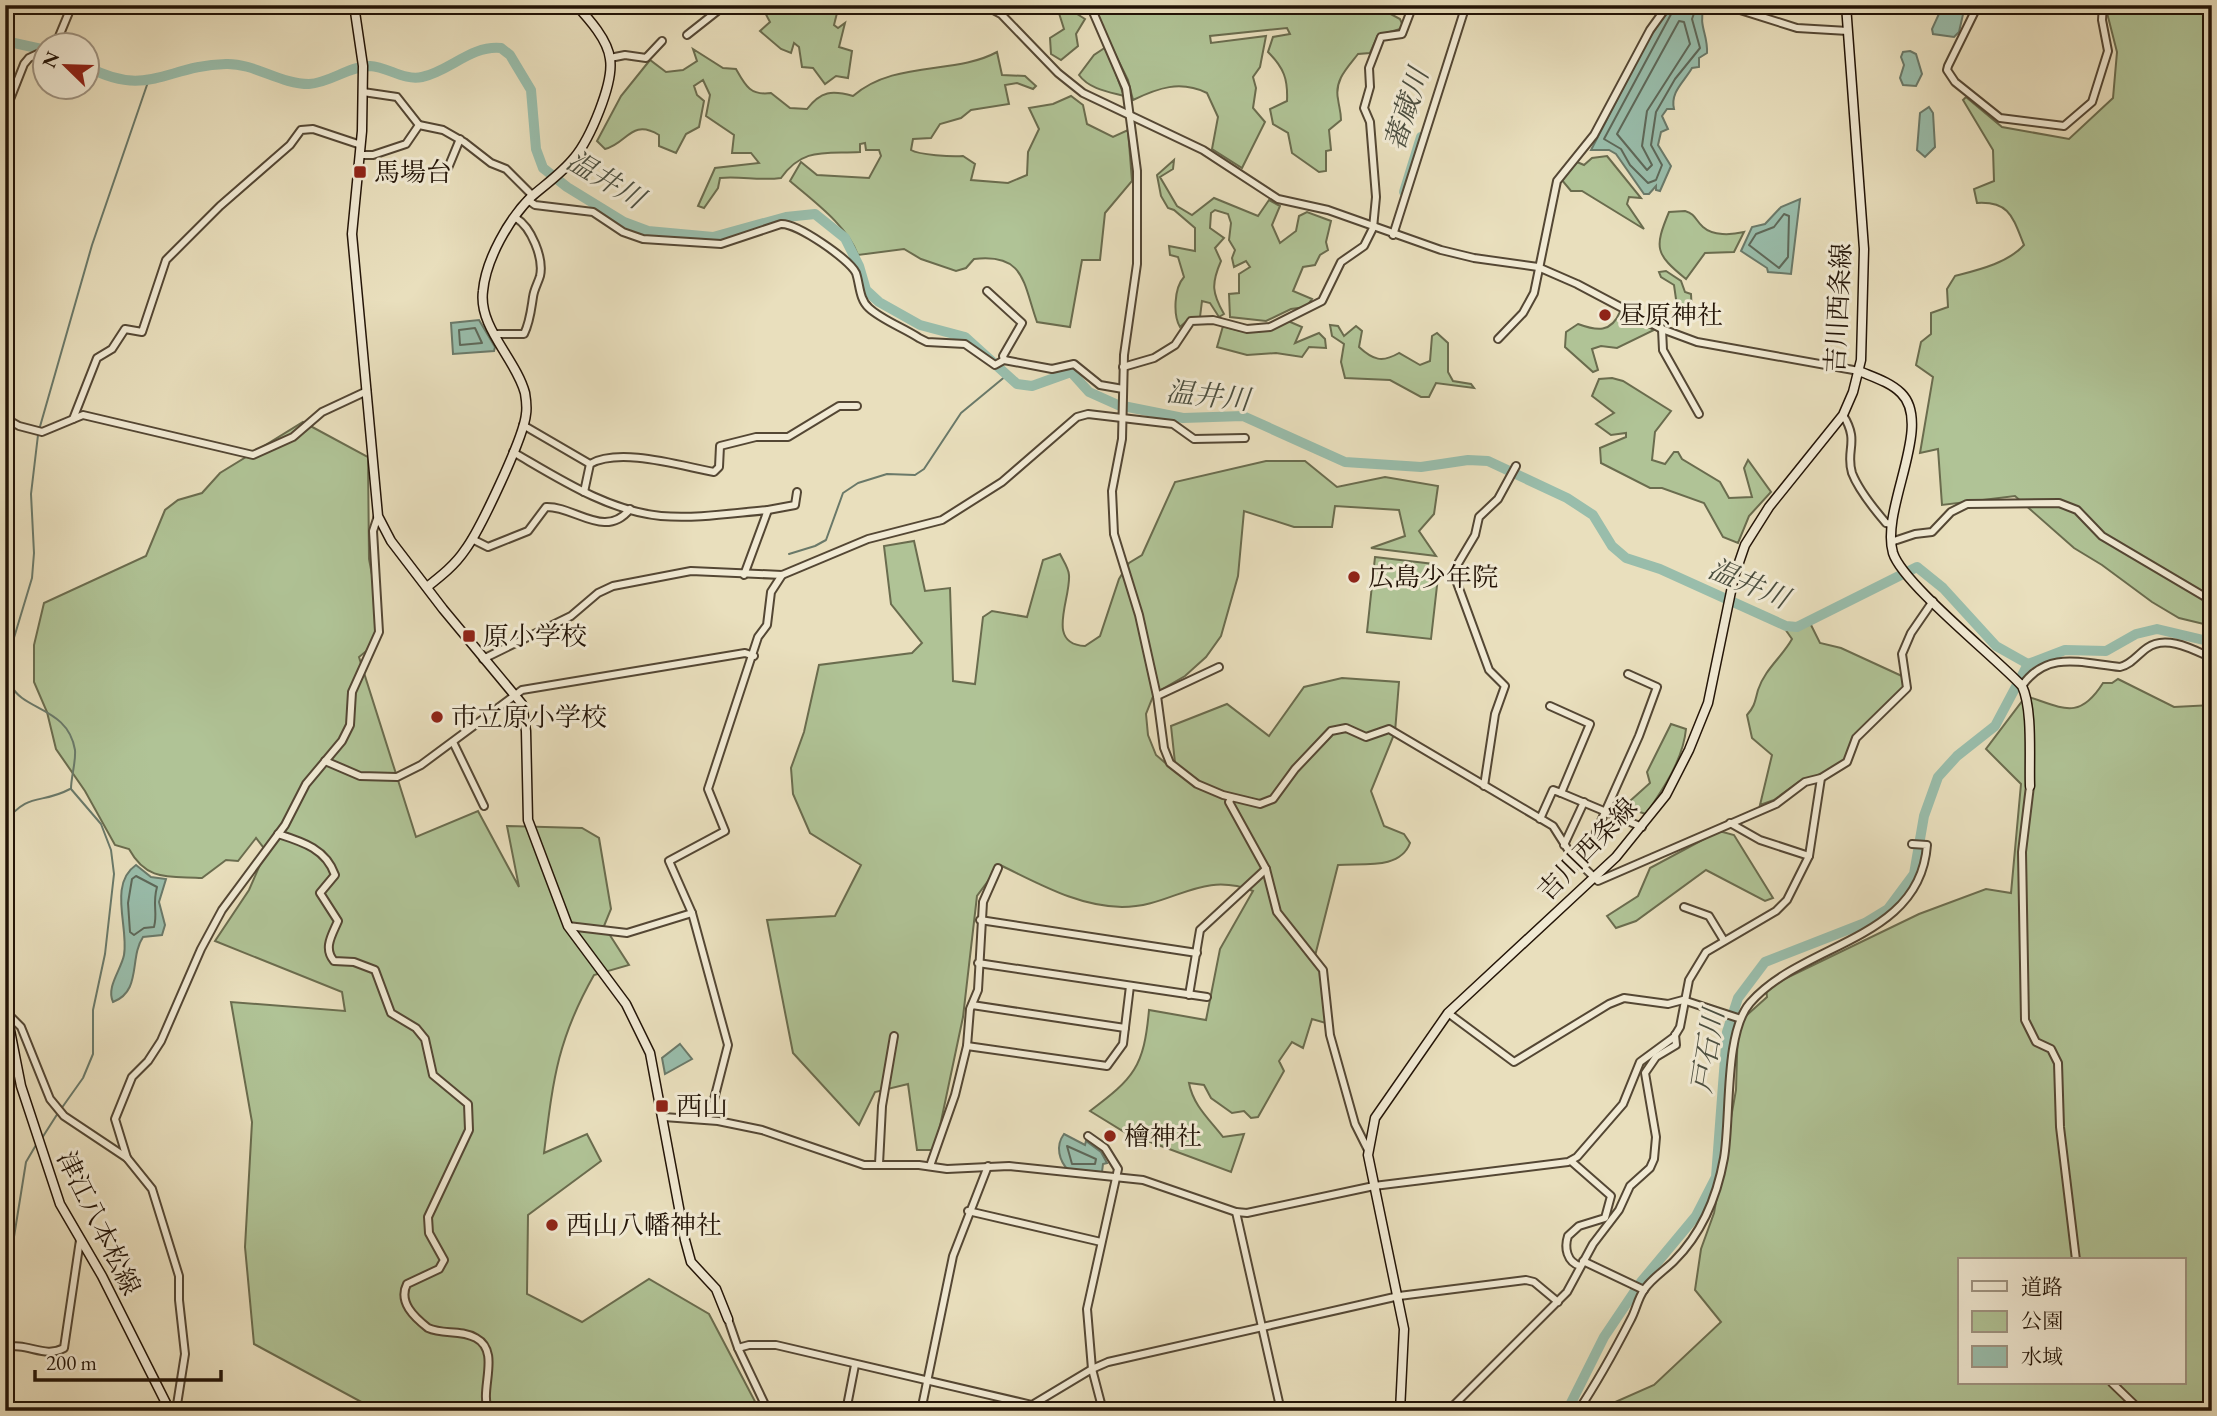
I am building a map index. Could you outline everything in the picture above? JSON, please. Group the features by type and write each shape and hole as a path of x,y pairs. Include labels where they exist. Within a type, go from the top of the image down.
{"street":[{"path":"61,32 72,5"},
{"path":"354,5 361,44 363,92 352,234 378,516 391,541 483,659 522,704 526,723 528,820 568,926 639,1026 650,1053 691,1262 716,1289 738,1348 768,1411"},
{"path":"427,587 456,562 472,539 513,453 527,415 525,395 510,358 495,334 482,302 482,290 500,242 516,218 530,198 561,173 576,155 588,135 609,79 611,58 600,36 576,5"},
{"path":"687,35 725,5"},
{"path":"984,5 1001,14 1058,73 1083,93 1203,150 1278,199 1328,210 1393,235 1474,258 1538,267 1662,329 1697,342 1859,371 1903,394 1912,417 1891,524 1892,542 1900,565 1933,601 2022,686 2030,709 2030,786 2022,852 2025,1020 2036,1042 2051,1049 2058,1063 2060,1127 2076,1258"},
{"path":"1090,5 1126,88 1137,171 1137,264 1124,367 1124,417 1112,491 1114,534 1139,615 1157,696 1164,748 1170,763 1197,784 1231,798 1260,804 1273,799 1295,769 1331,731 1340,727 1366,737 1389,729 1553,826 1581,866 1598,881 1776,804 1805,782 1821,778 1847,762 1853,752 1856,738 1906,688 1908,680 1902,654 1933,601"},
{"path":"1124,367 1154,358 1175,345 1191,321 1213,320 1247,329 1270,327 1297,311 1307,311 1322,301 1341,262 1364,246 1373,228 1376,197 1370,122 1364,108 1370,87 1369,68 1381,37 1402,34 1413,5"},
{"path":"1393,235 1466,5"},
{"path":"1498,339 1523,313 1534,293 1557,180 1594,135 1650,30 1668,5"},
{"path":"1710,5 1740,10 1797,28 1848,31"},
{"name":"吉川西条線","path":"1400,1411 1404,1356 1399,1296 1368,1150 1375,1118 1387,1097 1448,1013 1595,877 1642,827 1666,795 1689,750 1708,703 1730,596 1745,545 1759,520 1843,415 1859,371 1864,311 1864,249 1846,5"},
{"path":"1978,5 1948,66 1947,70 1955,82 2000,118 2064,126 2092,102 2108,51 2102,20 2103,5"},
{"path":"611,58 625,55 646,58 662,41"},
{"path":"5,112 24,64 32,57"},
{"path":"363,92 397,97 419,125 443,130 460,139 491,163 506,169 535,205 593,212 623,232 643,239 721,244 781,224 798,227 854,270 863,300 869,309 927,342 971,347 990,364 1004,360 1047,369 1074,365 1100,385 1123,389"},
{"path":"360,155 373,155 407,144 419,125"},
{"path":"73,419 97,358 112,349 125,329 142,332 163,265 220,206 290,145 301,130 313,129 361,145"},
{"path":"448,168 460,139"},
{"path":"495,334 524,334 529,324 533,292 541,274 531,235 526,224 516,218"},
{"path":"987,290 1022,323 1003,356 1004,360"},
{"path":"1662,329 1663,350 1699,414"},
{"path":"5,418 19,426 41,432 83,415 253,455 293,437 322,412 368,391"},
{"path":"523,425 590,464 616,456 715,472 719,467 720,446 756,437 788,437 839,406 857,406"},
{"path":"483,659 571,616 598,593 614,586 691,572 782,575 868,538 922,526 960,511 1002,482 1077,417 1101,413 1173,424 1194,439 1245,438"},
{"path":"1843,415 1853,432 1851,471 1878,513 1886,523 1891,524"},
{"path":"513,453 583,492 630,509 670,517 791,507 795,505 797,492"},
{"path":"583,492 590,464"},
{"path":"1483,786 1495,714 1505,685 1489,670 1453,572 1475,535 1479,517 1497,499 1516,466"},
{"path":"1892,542 1914,534 1932,532 1951,512 1967,504 2059,503 2077,510 2102,536 2212,601"},
{"path":"472,539 488,547 523,533 546,507 599,523 623,518 630,509"},
{"path":"744,575 768,510"},
{"path":"127,1158 115,1119 122,1096 132,1077 148,1062 161,1041 211,928 278,834 306,784 342,741 350,724 352,692 379,632 373,531 378,516"},
{"path":"710,1115 728,1045 692,913 670,861 725,831 708,789 754,656 758,637 766,625 771,592 782,575"},
{"path":"2022,686 2032,673 2047,664 2062,662 2126,666 2148,647 2162,642 2212,658"},
{"path":"325,761 360,776 397,776 453,742 522,690 745,653 754,656"},
{"path":"1157,696 1219,667"},
{"path":"1581,866 1639,736 1657,687 1628,674"},
{"path":"1550,706 1590,724 1561,793"},
{"path":"453,742 484,806"},
{"path":"664,1117 718,1121 762,1130 840,1159 864,1165 930,1166 947,1169 988,1166 1117,1176 1170,1187 1236,1212 1247,1213 1374,1186 1571,1161 1623,1104 1640,1062 1675,1035 1683,1017 1683,1000 1695,966 1723,940 1776,911 1787,900 1809,856 1821,778"},
{"path":"1540,819 1553,790 1642,827"},
{"path":"1231,798 1229,802 1266,869 1278,912 1323,970 1331,1035 1355,1124 1368,1150"},
{"path":"1564,845 1584,802"},
{"path":"1730,823 1760,840 1809,856"},
{"path":"278,834 314,848 327,856 331,864 335,875 320,893 338,920 328,946 329,956 334,961 354,962 374,970 391,1013 416,1028 425,1038 433,1075 468,1104 469,1130 428,1217 429,1233 444,1260 439,1269 407,1284 404,1298 407,1307 428,1328 458,1331 479,1339 485,1346 488,1366 486,1402 489,1411"},
{"path":"1578,1411 1609,1361 1644,1290 1693,1240 1714,1199 1725,1154 1739,1018 1750,1004 1789,969 1887,921 1913,888 1926,858 1927,845 1912,844"},
{"path":"930,1166 955,1095 967,1046 972,1005 978,990 983,902 998,868"},
{"path":"1189,995 1200,930 1266,869"},
{"path":"1684,907 1709,916 1723,940"},
{"path":"568,926 627,933 692,913"},
{"path":"980,920 1197,953"},
{"path":"978,963 1207,997"},
{"path":"967,1046 1107,1066 1123,1044 1130,986"},
{"path":"1448,1013 1514,1062 1623,998 1668,1004 1683,1000 1738,1018"},
{"path":"972,1005 1125,1028"},
{"path":"6,1009 21,1027 46,1090 64,1116 127,1158 152,1189 179,1276 178,1300 185,1354 176,1411"},
{"name":"津江八本松線","path":"6,1009 20,1086 40,1150 61,1204 170,1411"},
{"path":"1448,1411 1574,1283 1581,1264 1619,1210 1630,1186 1654,1159 1656,1137 1645,1073 1656,1057 1676,1045 1675,1035"},
{"path":"879,1164 882,1106 894,1036"},
{"path":"1088,1136 1105,1148 1118,1169 1087,1309 1092,1368 1103,1411"},
{"path":"1571,1161 1611,1196 1605,1218 1579,1226 1568,1236 1567,1254 1574,1264 1581,1264 1621,1281 1630,1282 1644,1290"},
{"path":"921,1411 953,1256 968,1211 988,1166"},
{"path":"968,1211 1101,1242"},
{"path":"1236,1212 1282,1411"},
{"path":"5,1348 25,1346 50,1353 64,1348 80,1240"},
{"path":"738,1348 749,1345 776,1345 1032,1405 1092,1368 1399,1296 1526,1280 1535,1282 1558,1302"},
{"path":"846,1411 855,1365"},
{"path":"2113,1384 2141,1411"}],"green space":[{"path":"761,5 839,5 834,25 838,28 845,23 839,47 852,51 848,78 836,76 825,84 813,68 802,67 799,47 794,43 791,53 781,49 760,31 770,22"},
{"path":"1140,5 1374,5 1400,19 1404,28 1378,35 1370,53 1358,54 1343,74 1337,92 1341,120 1329,130 1331,150 1326,151 1326,171 1319,172 1292,153 1288,133 1273,124 1270,109 1287,101 1287,86 1278,63 1268,52 1273,37 1290,34 1287,28 1210,36 1211,43 1266,36 1260,67 1253,77 1256,88 1253,108 1265,122 1242,168 1212,149 1218,117 1207,93 1178,86 1151,92 1133,100 1128,80 1094,6 1113,14 1139,11"},
{"path":"2105,5 2212,5 2212,626 2179,618 2152,602 2074,548 2015,496 1942,505 1938,449 1920,453 1933,377 1916,365 1921,342 1931,334 1931,313 1948,307 1947,289 1955,276 2010,257 2024,245 2009,213 1997,205 1977,203 1974,189 1994,181 1993,150 1963,100 1966,97 2002,127 2069,139 2113,98 2117,52"},
{"path":"1066,7 1085,19 1076,34 1078,46 1061,60 1051,54 1050,38 1064,29 1058,10"},
{"path":"1106,47 1124,96 1094,87 1079,75 1094,55"},
{"path":"693,49 723,68 736,69 753,91 771,93 790,108 807,109 827,93 853,96 887,77 963,64 997,52 1002,75 1025,76 1036,86 1033,89 1017,83 1005,85 1009,104 971,110 961,118 940,124 931,138 913,139 911,150 915,152 963,156 975,164 971,180 1008,183 1027,175 1028,152 1039,129 1029,108 1053,104 1071,96 1083,105 1087,124 1113,137 1128,130 1132,181 1105,213 1100,260 1082,260 1070,327 1037,322 1019,274 1013,266 1003,261 991,258 974,259 966,268 956,271 921,259 904,249 858,255 838,224 790,181 801,162 817,175 869,178 881,156 879,150 866,150 865,143 860,144 860,152 825,153 806,157 789,168 781,178 720,178 718,188 704,208 698,206 715,168 759,163 751,153 732,153 734,135 706,116 710,95 703,80 694,86 697,95 704,101 699,127 686,134 676,153 659,146 659,135 642,129 605,149 597,141 621,96 650,60 666,72 683,70 697,61"},
{"path":"1607,156 1641,198 1629,197 1627,204 1644,229 1582,191 1571,191 1561,179 1577,162 1584,165 1592,158"},
{"path":"1174,160 1173,169 1160,177 1177,206 1192,215 1214,198 1258,216 1269,200 1280,206 1272,225 1280,243 1296,231 1299,216 1307,212 1331,221 1326,242 1328,250 1320,255 1315,265 1303,267 1293,291 1312,299 1306,307 1291,309 1266,321 1230,317 1229,294 1239,293 1239,274 1250,267 1246,261 1234,267 1232,258 1235,250 1229,240 1231,223 1228,214 1215,210 1211,213 1210,228 1224,238 1215,248 1221,261 1214,288 1224,314 1219,317 1210,303 1202,301 1200,317 1189,319 1180,327 1176,316 1176,302 1178,288 1184,277 1178,257 1170,255 1169,246 1195,251 1195,228 1168,208 1161,196 1157,175"},
{"path":"1685,211 1712,232 1744,232 1734,252 1705,253 1686,279 1668,263 1660,250 1661,234 1669,212"},
{"path":"1666,271 1681,281 1685,292 1691,294 1692,314 1678,313 1674,285 1661,277 1659,272"},
{"path":"1620,312 1654,330 1617,348 1601,346 1592,349 1598,370 1593,372 1565,347 1566,332 1578,324 1597,329 1608,327"},
{"path":"1288,321 1302,327 1295,343 1319,333 1325,339 1326,348 1309,347 1302,357 1276,353 1247,355 1217,347 1223,326 1241,331 1256,331"},
{"path":"1330,325 1338,326 1344,336 1356,326 1362,331 1359,347 1373,357 1383,359 1399,353 1420,365 1430,361 1432,336 1437,333 1448,343 1448,372 1453,381 1471,384 1474,388 1436,383 1429,397 1421,397 1390,380 1345,378 1341,362 1344,344 1332,336"},
{"path":"1599,379 1623,381 1671,411 1655,432 1652,460 1665,464 1674,452 1678,452 1682,459 1720,482 1729,498 1752,497 1744,468 1748,460 1771,492 1749,516 1738,543 1723,537 1704,503 1662,488 1650,488 1601,463 1600,448 1626,437 1626,433 1611,435 1596,424 1614,413 1592,396"},
{"path":"303,422 368,457 369,559 380,617 375,644 359,657 416,837 478,811 519,887 507,826 582,828 599,838 611,909 604,926 629,965 594,975 572,1020 558,1061 544,1153 587,1134 601,1161 528,1215 527,1294 582,1322 649,1279 709,1314 760,1411 378,1411 254,1344 245,1247 252,1122 231,1002 345,1011 342,992 215,941 249,890 266,851 256,838 238,861 226,860 202,878 170,877 152,872 136,860 129,849 115,845 85,791 56,749 47,712 34,682 34,645 44,603 146,556 165,510 178,500 202,493 220,473"},
{"path":"1266,461 1305,461 1337,487 1385,477 1438,486 1434,514 1419,531 1436,556 1371,548 1405,536 1399,510 1335,506 1332,527 1294,527 1244,511 1238,576 1221,636 1206,657 1185,676 1154,694 1146,714 1148,735 1156,755 1176,772 1171,726 1227,704 1269,736 1304,687 1342,678 1399,682 1395,732 1371,791 1384,826 1404,834 1410,843 1398,858 1389,861 1338,865 1315,956 1325,976 1329,1024 1312,1019 1303,1048 1292,1042 1279,1061 1284,1071 1258,1117 1251,1118 1244,1111 1232,1113 1211,1098 1204,1085 1189,1083 1198,1105 1223,1137 1244,1134 1231,1172 1126,1133 1090,1111 1127,1080 1134,1070 1144,1045 1149,1010 1206,1020 1220,949 1253,891 1217,885 1187,891 1157,902 1122,907 1105,906 1059,893 1000,865 977,896 963,1017 935,1150 917,1150 908,1084 875,1092 859,1125 793,1053 767,920 835,916 861,865 810,833 793,794 791,768 804,732 819,665 912,653 922,643 891,604 884,546 914,541 925,591 950,588 953,681 975,684 983,617 992,611 1027,617 1043,560 1060,554 1066,564 1069,585 1063,629 1066,637 1073,643 1085,646 1100,636 1119,579 1129,563 1142,555 1175,482"},
{"path":"1375,557 1434,564 1439,568 1431,639 1367,632"},
{"path":"1810,623 1820,643 1841,648 1904,677 1904,688 1855,734 1848,758 1821,775 1800,781 1774,800 1760,805 1772,755 1752,738 1747,715 1765,676 1792,639 1785,629"},
{"path":"2118,679 2174,707 2212,705 2212,1411 1595,1411 1654,1385 1721,1322 1695,1290 1701,1249 1714,1213 1736,1090 1738,1023 1767,997 1766,988 1919,914 1986,889 2011,893 2021,784 1986,749 2026,696 2060,707 2078,707 2086,703 2103,683 2112,683"},
{"path":"1671,724 1686,729 1677,763 1646,814 1630,809 1630,801 1650,783 1647,772"},
{"path":"1719,831 1734,835 1773,898 1765,901 1706,870 1636,921 1616,928 1607,916 1638,896 1650,868"}],"water":[{"path":"1670,5 1704,6 1702,19 1707,53 1699,58 1699,67 1692,68 1679,87 1674,97 1674,109 1667,109 1662,116 1668,129 1661,132 1658,145 1671,166 1660,191 1656,190 1656,186 1649,194 1644,194 1616,154 1609,150 1591,150 1646,44"},
{"path":"1943,5 1971,5 1964,10 1959,32 1954,37 1933,34 1932,29"},
{"path":"1903,52 1916,54 1922,74 1916,86 1903,85 1900,78 1904,65 1901,57"},
{"path":"1929,107 1933,113 1935,147 1925,157 1917,150 1920,113"},
{"path":"1800,199 1791,274 1768,272 1767,268 1741,251 1752,227 1765,224 1781,207"},
{"path":"479,320 495,347 494,351 453,354 451,323"},
{"path":"136,865 151,877 166,879 159,902 165,925 162,935 143,937 136,954 132,982 122,997 113,1002 111,990 124,955 125,944 121,907 123,883"},
{"path":"680,1044 692,1059 665,1074 662,1058"},
{"path":"1064,1134 1085,1145 1086,1141 1101,1152 1107,1163 1103,1164 1102,1172 1069,1171 1059,1153"}],"waterway":[{"name":"温井川","path":"5,41 32,47"},
{"name":"温井川","path":"102,73 127,80 142,80 188,69 226,64 309,84 370,66 415,78 442,70 480,50 501,48 510,55 531,90 536,149 543,168 567,187 624,222 648,231 713,237 786,217 815,214 845,238 859,266 866,290 879,302 920,325 965,337 1017,384 1032,386 1071,372 1089,392 1118,405 1183,418 1243,416 1345,462 1421,467 1468,460 1488,461 1567,498 1593,515 1612,546 1626,558 1660,569 1786,626 1797,627 1917,567 1943,588 1996,646 2028,664"},
{"path":"39,430 92,245 148,82"},
{"name":"蕃蔵川","path":"1404,192 1421,137"},
{"path":"789,554 826,540 843,493 858,483 887,474 915,475 924,469 961,413 1007,375"},
{"path":"38,435 31,494 34,553 32,578 13,641 11,685 25,700 55,717 71,736 75,750 71,789 101,824 111,850 114,874 105,954 93,1010 93,1054 83,1078 61,1109"},
{"name":"温井川","path":"2028,664 2065,650 2106,651 2136,634 2157,629 2212,642"},
{"name":"戸石川","path":"1567,1411 1604,1337 1641,1282 1696,1216 1716,1177 1727,1032 1738,998 1765,962 1865,923 1888,909 1914,874 1924,816 1938,777 1957,756 1995,726 2028,664"},
{"path":"5,822 21,806 70,789"},
{"path":"42,1138 58,1113"},
{"path":"5,1293 26,1162 36,1145"}],"place":[{"name":"馬場台","path":"360,172"},
{"name":"昼原神社","path":"1605,315"},
{"name":"広島少年院","path":"1354,577"},
{"name":"原小学校","path":"469,636"},
{"name":"市立原小学校","path":"437,717"},
{"name":"西山","path":"662,1106"},
{"name":"檜神社","path":"1110,1136"},
{"name":"西山八幡神社","path":"552,1225"}]}
